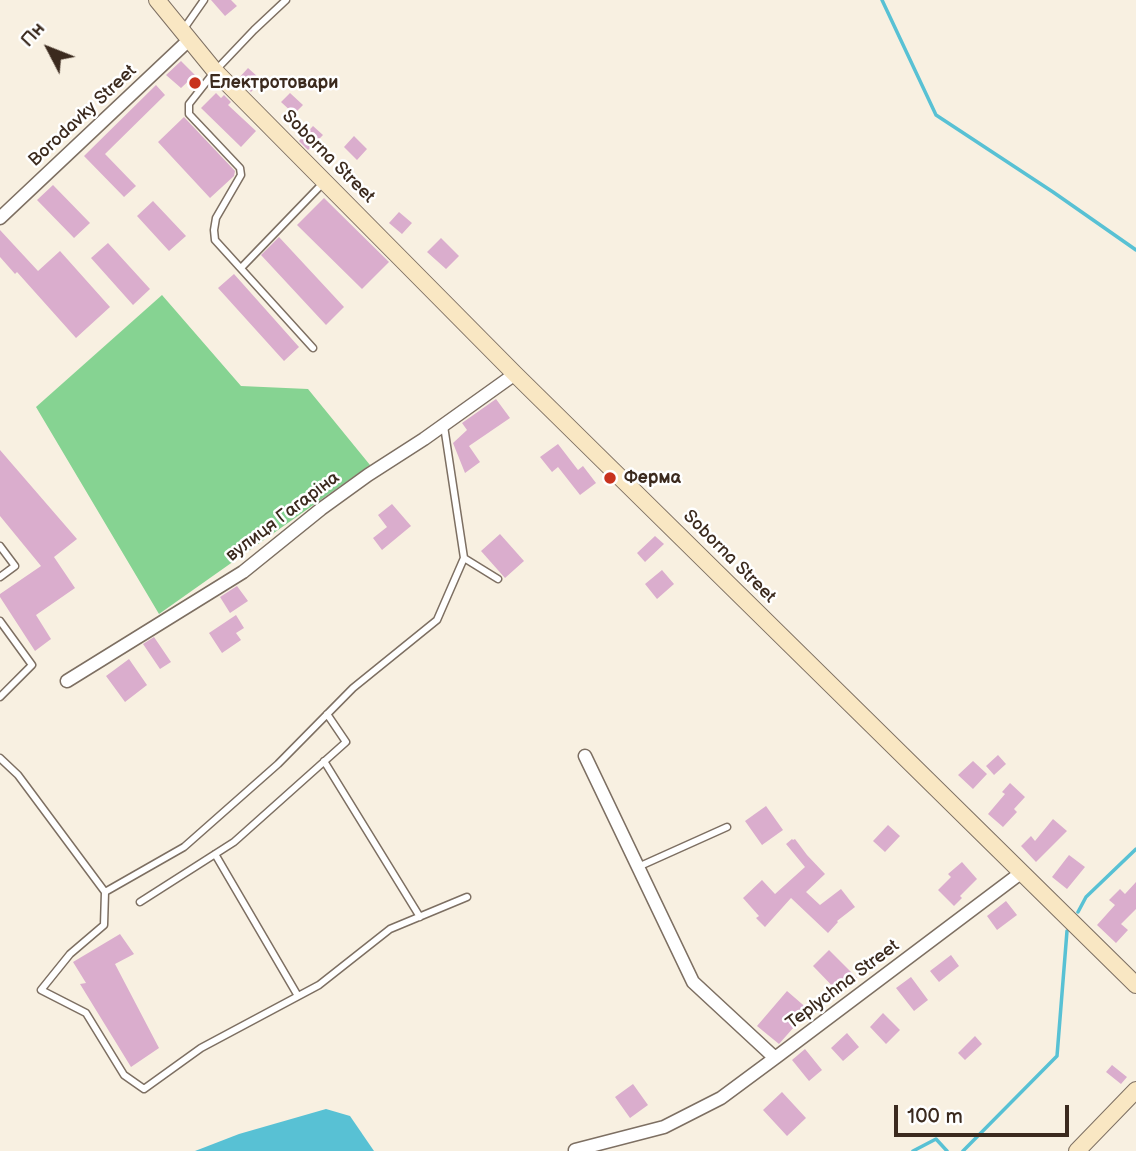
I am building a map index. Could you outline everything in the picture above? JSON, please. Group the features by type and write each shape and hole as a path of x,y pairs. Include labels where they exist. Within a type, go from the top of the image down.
{"main road":[{"name":"Soborna Street","path":"157,0 215,71 515,374 1136,985"},
{"path":"1077,1151 1136,1090"}],"street":[{"name":"Borodavky Street","path":"0,218 186,35"},
{"name":"вулиця Гагаріна","path":"67,681 243,572 321,509 515,374"},
{"path":"585,756 693,982 775,1058"},
{"name":"Teplychna Street","path":"575,1150 664,1127 721,1098 1022,872"}],"lane":[{"path":"186,35 204,0"},
{"path":"286,0 215,71 189,104 189,114 240,168 241,175 216,218 215,240 313,348"},
{"path":"241,268 325,181"},
{"path":"105,892 184,847 278,764 353,688 437,621 464,558 444,425"},
{"path":"0,546 15,566 0,577"},
{"path":"464,558 498,579"},
{"path":"0,621 32,665 0,697"},
{"path":"140,902 234,842 346,741 327,714"},
{"path":"0,758 18,775 105,892 104,925 70,954 41,990 86,1013 124,1075 144,1088 201,1048 319,985 390,929 467,897"},
{"path":"324,761 420,917"},
{"path":"638,867 727,827"},
{"path":"215,854 298,996"}],"green space":[{"path":"162,295 241,386 308,389 370,465 159,614 36,407"}],"water":[{"path":"326,1109 350,1116 374,1151 195,1151 239,1134"}],"building":[{"path":"211,0 231,0 237,6 225,16"},
{"path":"181,61 195,75 181,88 166,75"},
{"path":"248,68 258,77 254,81 258,84 251,92 238,79"},
{"path":"156,85 165,95 105,154 136,186 124,197 84,156"},
{"path":"216,93 221,98 224,95 231,102 228,105 256,131 241,147 201,108"},
{"path":"290,93 303,105 294,114 281,102"},
{"path":"184,117 235,171 234,176 210,198 158,142"},
{"path":"313,126 323,135 308,150 299,141"},
{"path":"354,136 367,149 357,160 344,147"},
{"path":"53,185 90,223 74,238 37,200"},
{"path":"324,198 389,262 362,289 297,225"},
{"path":"153,201 186,236 169,251 137,216"},
{"path":"399,212 412,223 402,234 389,223"},
{"path":"0,230 38,271 60,251 110,307 76,338 17,272 15,274 0,257"},
{"path":"279,237 344,307 326,325 261,255"},
{"path":"441,238 459,256 446,269 427,252"},
{"path":"108,243 150,289 133,305 91,258"},
{"path":"234,274 299,347 284,361 218,288"},
{"path":"496,399 510,418 469,446 480,462 465,473 453,443 467,430 462,423"},
{"path":"558,444 578,470 583,466 596,483 580,495 558,467 552,472 540,457"},
{"path":"0,450 77,539 54,557 75,588 36,615 51,639 35,651 0,597 0,594 41,566 0,516"},
{"path":"392,504 411,526 382,550 373,538 387,527 378,515"},
{"path":"500,534 524,561 505,578 481,551"},
{"path":"655,536 664,544 645,562 637,553"},
{"path":"662,570 674,584 657,599 645,584"},
{"path":"237,586 248,601 230,613 220,597"},
{"path":"236,615 244,628 236,633 241,640 222,653 209,633"},
{"path":"154,637 171,662 160,669 143,644"},
{"path":"129,659 147,685 125,702 106,676"},
{"path":"998,755 1006,764 994,775 986,766"},
{"path":"973,761 987,774 973,789 958,775"},
{"path":"1010,783 1025,797 1014,809 1017,812 1003,827 988,814 1005,794 1002,792"},
{"path":"766,806 783,830 762,845 745,821"},
{"path":"1053,819 1067,831 1036,862 1021,846 1031,836 1035,841"},
{"path":"888,825 900,836 885,852 873,841"},
{"path":"795,839 825,874 806,892 820,905 841,889 855,907 837,921 828,933 791,898 765,927 743,898 762,880 775,894 805,867 786,844"},
{"path":"1069,855 1085,867 1067,889 1052,877"},
{"path":"962,862 977,879 954,906 938,890 951,877 948,874"},
{"path":"1136,882 1136,909 1121,924 1128,930 1116,943 1097,925 1115,905 1109,900 1120,889 1125,894"},
{"path":"1006,901 1017,915 997,930 987,916"},
{"path":"120,934 134,954 115,964 159,1048 131,1067 80,984 86,983 73,962"},
{"path":"829,950 857,978 840,994 813,966"},
{"path":"951,955 959,966 939,982 930,971"},
{"path":"911,977 928,1000 914,1011 896,988"},
{"path":"787,991 809,1010 779,1044 757,1026"},
{"path":"883,1013 900,1030 886,1044 870,1027"},
{"path":"847,1033 859,1047 843,1061 831,1048"},
{"path":"975,1036 982,1044 965,1060 958,1053"},
{"path":"805,1049 822,1070 809,1081 792,1060"},
{"path":"1112,1065 1127,1077 1121,1084 1106,1072"},
{"path":"633,1084 648,1105 630,1118 615,1097"},
{"path":"782,1092 806,1118 787,1136 763,1110"}],"waterway":[{"path":"882,0 936,115 1136,250"},
{"path":"1078,912 1086,897 1136,849"},
{"path":"963,1151 1057,1056 1067,931"},
{"path":"913,1151 936,1139 947,1151"}],"place":[{"name":"Електротовари","path":"195,83"},
{"name":"Ферма","path":"610,478"}]}
